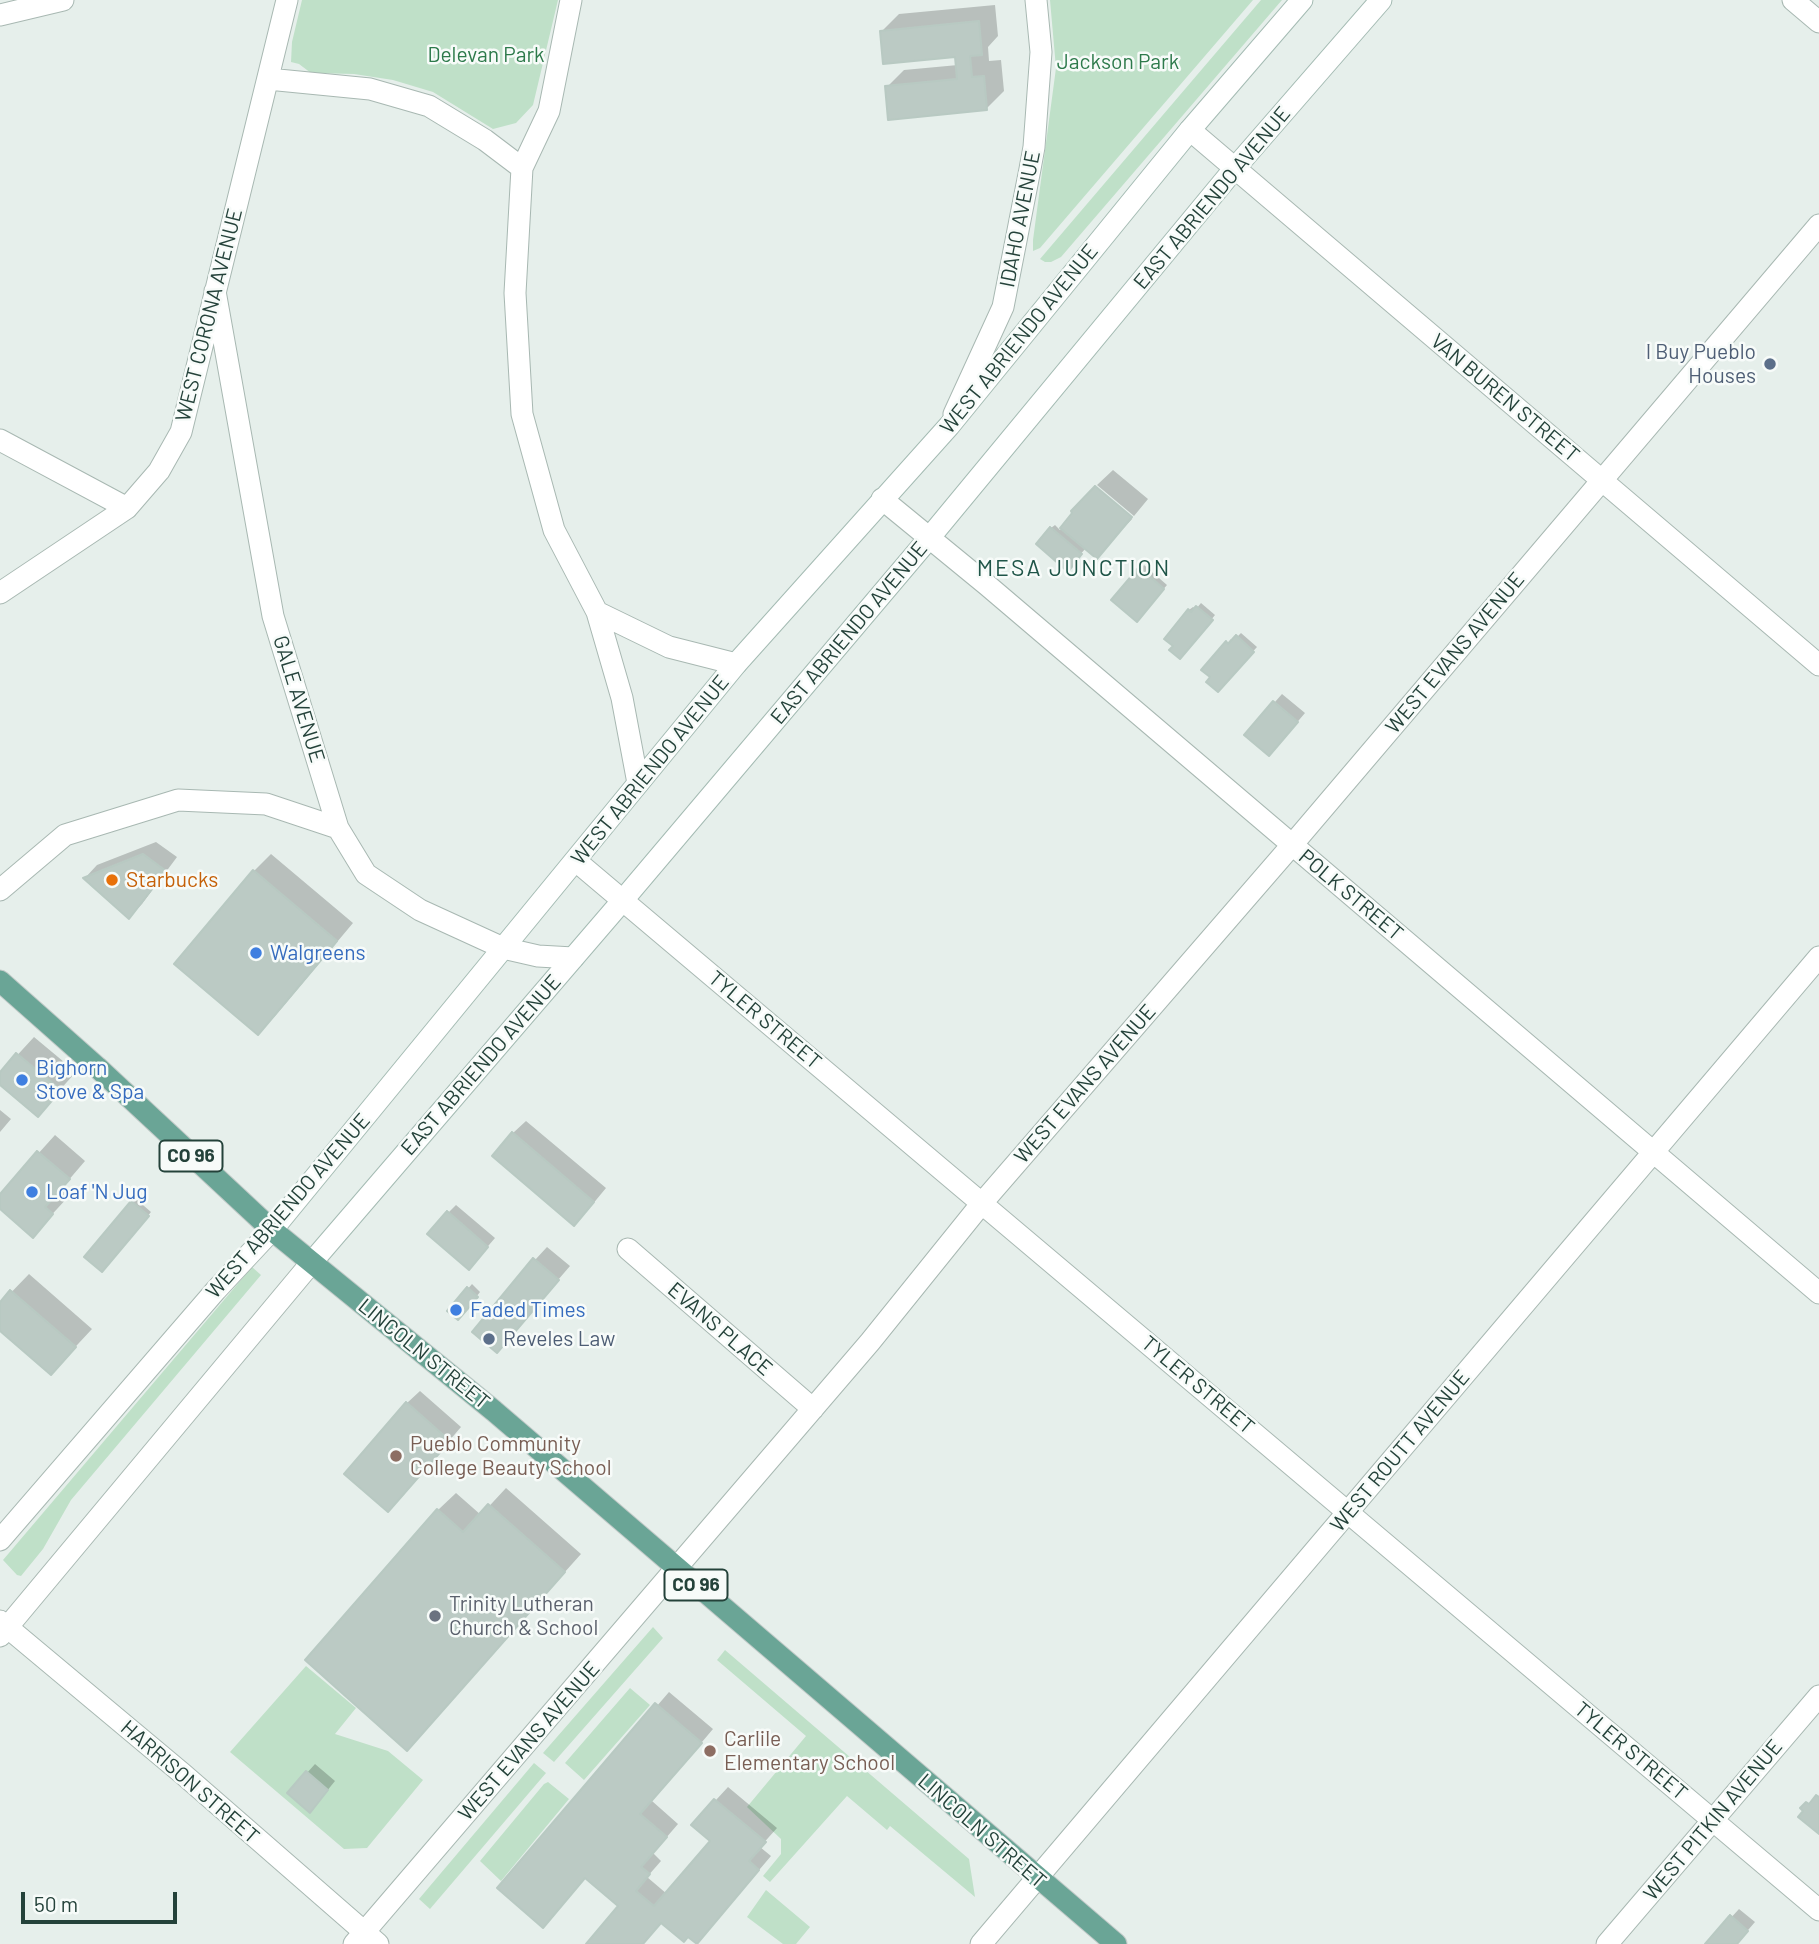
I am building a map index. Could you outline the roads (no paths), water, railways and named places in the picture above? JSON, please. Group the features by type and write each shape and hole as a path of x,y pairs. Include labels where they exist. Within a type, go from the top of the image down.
{"main road":[{"name":"CO 96","path":"0,981 271,1230"},
{"name":"LINCOLN STREET","path":"271,1230 494,1411 1116,1944"}],"street":[{"path":"0,15 63,0"},
{"name":"WEST CORONA AVENUE","path":"0,593 127,508 159,471 181,432 287,0"},
{"path":"571,0 549,111 522,168 515,293 522,414 554,530 597,612 622,698 638,783"},
{"name":"IDAHO AVENUE","path":"949,426 1003,307 1034,147 1041,52 1035,0"},
{"name":"WEST ABRIENDO AVENUE","path":"0,1540 271,1230 736,664 949,426 1191,130 1302,0"},
{"name":"EAST ABRIENDO AVENUE","path":"312,1262 623,900 930,537 1235,168 1381,0"},
{"path":"1793,0 1819,22"},
{"path":"268,79 370,89 429,106 485,140 522,168"},
{"name":"VAN BUREN STREET","path":"1191,130 1819,666"},
{"name":"WEST EVANS AVENUE","path":"365,1940 870,1342 982,1203 1292,845 1819,225"},
{"name":"GALE AVENUE","path":"215,291 273,616 338,828 366,874 420,911 503,948 538,956 573,958"},
{"path":"0,440 127,508"},
{"name":"POLK STREET","path":"882,499 1819,1293"},
{"path":"597,612 669,647 736,664"},
{"path":"0,890 65,835 178,800 266,804 338,828"},
{"name":"TYLER STREET","path":"576,861 1819,1910"},
{"name":"WEST ROUTT AVENUE","path":"981,1944 1819,957"},
{"name":"EVANS PLACE","path":"628,1249 813,1409"},
{"path":"3,1628 312,1262"},
{"name":"HARRISON STREET","path":"3,1628 183,1774 365,1940"},
{"name":"WEST PITKIN AVENUE","path":"1607,1944 1819,1696"}],"place":[{"name":"I Buy Pueblo Houses","path":"1770,364"},
{"name":"Starbucks","path":"112,880"},
{"name":"Walgreens","path":"256,953"},
{"name":"Bighorn Stove & Spa","path":"22,1080"},
{"name":"Loaf 'N Jug","path":"32,1192"},
{"name":"Faded Times","path":"456,1310"},
{"name":"Reveles Law","path":"489,1339"},
{"name":"Pueblo Community College Beauty School","path":"396,1456"},
{"name":"Trinity Lutheran Church & School","path":"435,1616"},
{"name":"Carlile Elementary School","path":"710,1751"}],"district":[{"name":"MESA JUNCTION","path":"1074,568"}],"park label":[{"name":"Delevan Park","path":"486,55"},
{"name":"Jackson Park","path":"1118,62"}]}
